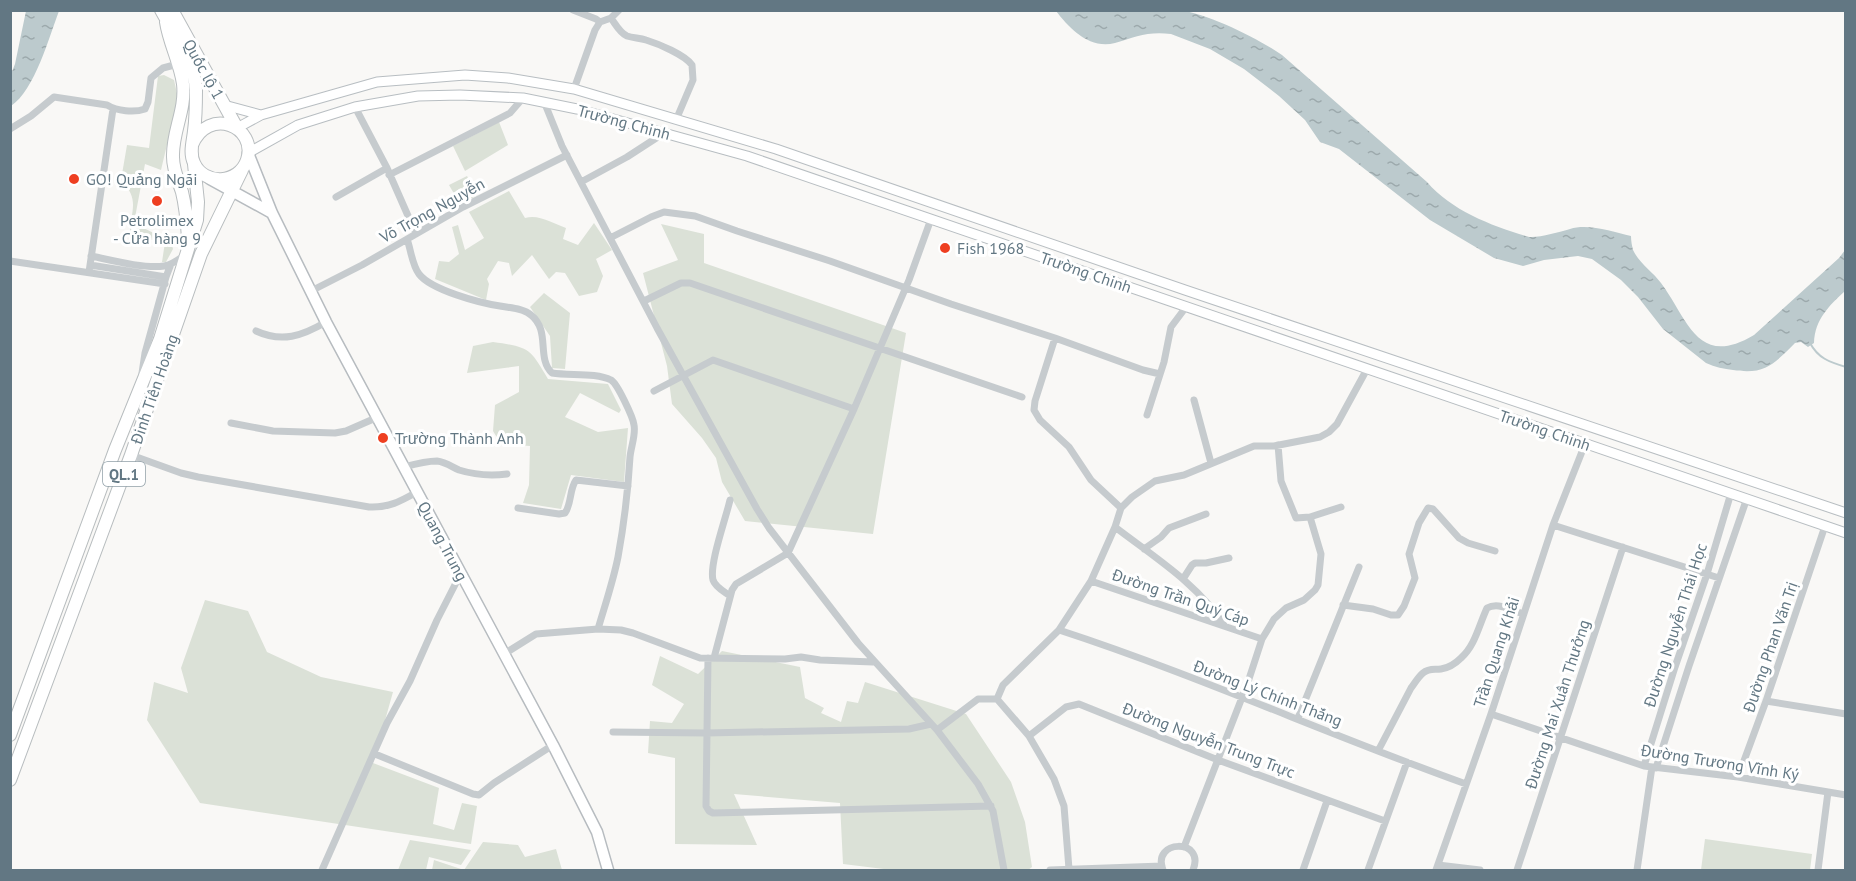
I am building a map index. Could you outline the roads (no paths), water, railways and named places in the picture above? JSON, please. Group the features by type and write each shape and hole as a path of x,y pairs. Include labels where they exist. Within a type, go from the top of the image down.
{"highway":[{"path":"166,13 168,38 178,64 184,95 172,157 187,216 187,253"},
{"name":"Quốc lộ 1","path":"166,13 237,128"},
{"name":"Quốc lộ 1","path":"166,13 190,62 194,79 195,116 192,145"},
{"path":"192,145 195,137 202,130 219,123 237,128 247,144 248,153"},
{"name":"QL.1","path":"192,145 191,154 194,164"},
{"name":"QL.1","path":"242,170 248,153"},
{"path":"194,164 207,177 216,180 225,180 242,170"},
{"name":"Đinh Tiên Hoàng","path":"10,735 114,450 160,339 195,228 197,211 194,164"},
{"name":"Đinh Tiên Hoàng","path":"10,780 131,455 201,254 242,170"}],"main road":[{"name":"Quang Trung","path":"248,153 272,213 326,322 553,745 597,832 608,870"},
{"path":"207,177 272,213"}],"street":[{"path":"573,10 600,22"},
{"path":"574,89 592,36 600,22 611,18 618,10"},
{"path":"611,18 627,36 657,44 686,59 692,65 693,80 676,120"},
{"path":"10,129 32,116 54,97 107,105 113,109 140,111 145,109 148,102 151,78 163,68 178,64"},
{"name":"Trường Chinh","path":"237,128 261,115 377,82 465,75 508,78 574,89 776,149 1845,513"},
{"path":"548,85 545,104 553,128 683,375 757,509 788,553 873,662 934,727 978,784 993,811 1004,870"},
{"path":"348,89 416,234"},
{"name":"Trường Chinh","path":"248,153 298,125 355,107 418,96 523,98 576,109 747,156 1845,533"},
{"path":"336,197 510,113 523,98"},
{"path":"224,105 261,115"},
{"path":"89,269 113,109"},
{"path":"581,182 627,157 664,133"},
{"name":"Võ Trọng Nguyễn","path":"311,291 567,155"},
{"path":"936,204 880,348 788,553 736,584 732,590 711,658 706,733 706,806 708,811 713,813 991,806"},
{"path":"610,238 664,212 702,218 1160,374"},
{"path":"407,239 416,269 428,281 467,299 522,310 531,315 539,324 545,362 552,373 565,376 600,376 611,380 616,385 634,425 626,514 618,558 598,629"},
{"path":"91,256 163,267 187,253"},
{"path":"10,261 166,280"},
{"path":"139,391 145,352 171,264"},
{"path":"644,301 681,283 690,283 1022,397"},
{"path":"1147,415 1164,362 1172,327 1183,306 1185,290"},
{"path":"255,331 282,338 301,334 326,322"},
{"path":"1055,338 1034,410 1040,420 1069,447 1091,480 1121,508"},
{"path":"654,391 712,360 854,409"},
{"path":"997,699 1003,685 1059,630 1091,581 1121,508 1155,481 1184,475 1254,446 1312,440 1329,432 1337,424 1367,369"},
{"path":"1194,400 1210,463"},
{"path":"231,423 273,431 335,433 346,431 378,417"},
{"path":"1581,442 1584,425"},
{"name":"Trần Quang Khải","path":"1437,868 1491,714 1581,442"},
{"path":"1278,445 1281,480 1296,518 1310,517 1341,507"},
{"path":"131,455 198,477 369,507 389,506 417,492"},
{"path":"404,466 437,461 470,473 507,474"},
{"path":"518,508 565,513 572,485 576,480 628,486"},
{"name":"Đường Nguyễn Thái Học","path":"1637,870 1657,723 1707,574 1731,493"},
{"name":"Đường Nguyễn Thái Học","path":"1651,767 1747,498"},
{"path":"730,500 713,567 713,579 730,596"},
{"path":"1343,605 1398,615 1415,578 1409,554 1419,522 1428,508 1433,509 1459,538 1468,543 1494,550"},
{"path":"1144,549 1169,528 1206,514"},
{"path":"1184,847 1262,639 1274,619 1286,608 1304,600 1318,585 1321,554 1310,517"},
{"path":"1553,525 1719,578"},
{"name":"Đường Phan Văn Trị","path":"1738,777 1825,526"},
{"path":"1115,527 1183,579 1213,609 1224,626"},
{"name":"Đường Mai Xuân Thưởng","path":"1517,870 1623,547"},
{"path":"1183,579 1192,565 1196,563 1229,558"},
{"path":"1298,718 1359,567"},
{"path":"322,870 387,723 410,681 460,573"},
{"name":"Đường Trần Quý Cáp","path":"1091,581 1262,639"},
{"path":"1378,751 1411,688 1424,672 1449,667 1464,657 1487,609 1500,606 1523,614"},
{"path":"504,654 536,634 598,629 621,630 700,658 785,659 801,657 873,662"},
{"name":"Đường Lý Chính Thắng","path":"1059,630 1115,648 1466,784"},
{"path":"613,732 706,733 934,727 978,699 997,699 1029,736 1054,778 1064,806 1069,869"},
{"path":"1766,701 1845,714"},
{"name":"Đường Nguyễn Trung Trực","path":"1029,736 1066,707 1079,704 1218,760 1385,821"},
{"name":"Đường Trương Vĩnh Ký","path":"1491,714 1651,767 1738,777 1845,795"},
{"path":"375,754 480,795 494,783 553,745"},
{"path":"1368,870 1407,762"},
{"path":"1818,870 1828,792"},
{"path":"1303,870 1327,801"},
{"path":"1050,870 1163,868 1162,859 1165,852 1177,846 1184,847 1193,855 1195,861 1193,870"},
{"path":"1437,868 1480,870"}],"water":[{"path":"1179,10 1204,16 1232,28 1260,41 1282,55 1437,192 1474,216 1529,237 1543,236 1577,227 1600,229 1631,236 1636,255 1661,283 1687,324 1707,343 1719,346 1735,344 1754,335 1845,250 1845,291 1820,320 1814,343 1808,347 1801,342 1795,343 1775,362 1753,371 1730,370 1713,366 1663,329 1638,297 1621,280 1592,259 1578,256 1544,260 1523,266 1494,258 1430,220 1339,149 1320,142 1305,120 1279,96 1244,69 1210,49 1163,33 1142,35 1115,43 1097,43 1081,36 1056,11"},
{"path":"26,11 59,11 34,76 20,98 11,106 11,74"}],"waterway":[{"path":"1810,343 1825,359 1846,367"}],"place":[{"name":"GO! Quảng Ngãi","path":"74,179"},
{"name":"Petrolimex - Cửa hàng 9","path":"157,201"},
{"name":"Fish 1968","path":"945,248"},
{"name":"Trường Thành Anh","path":"383,438"}]}
